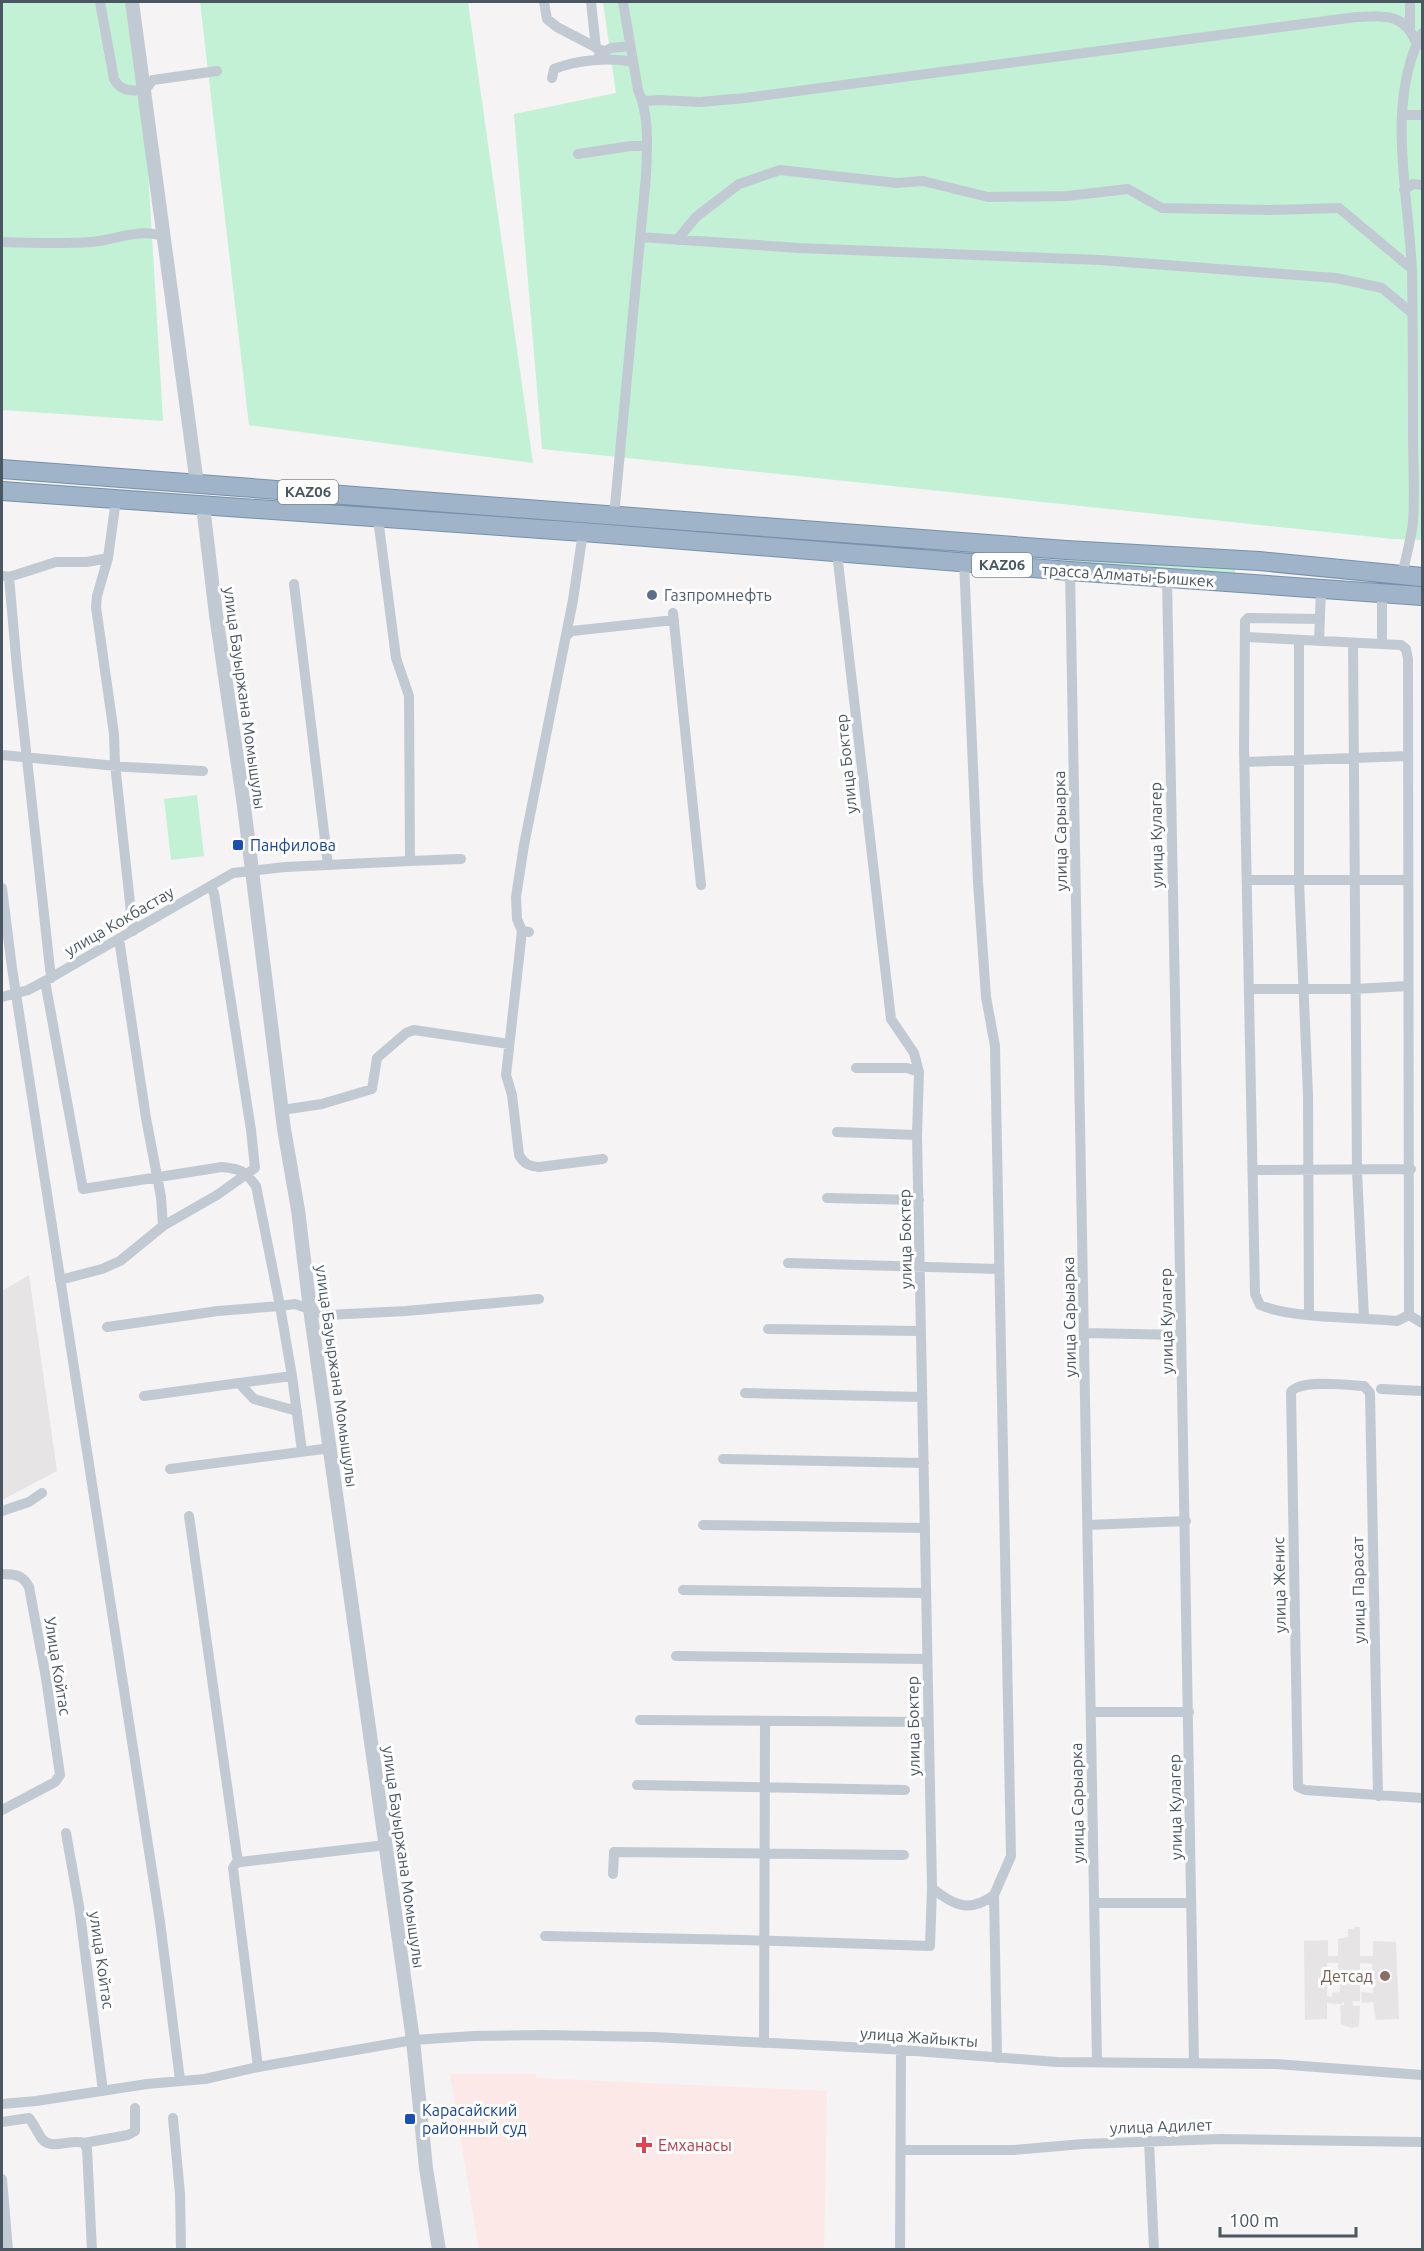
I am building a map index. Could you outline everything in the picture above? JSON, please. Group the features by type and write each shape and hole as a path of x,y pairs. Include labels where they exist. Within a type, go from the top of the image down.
{"highway":[{"name":"KАZ06","path":"2,469 614,516"},
{"name":"KАZ06","path":"2,491 583,532"},
{"name":"трасса Алматы-Бишкек","path":"614,516 1066,550 1259,561 1422,577"},
{"path":"753,546 755,526"},
{"name":"трасса Алматы-Бишкек","path":"583,532 1070,571 1422,596"},
{"path":"1258,585 1259,561"}],"street":[{"path":"100,2 114,79 124,89 145,90"},
{"path":"132,2 197,484"},
{"path":"544,2 547,19 557,27 600,49 630,46"},
{"path":"591,2 600,49 593,62"},
{"path":"614,516 648,130 643,101 638,90 623,2"},
{"path":"1410,2 1410,29"},
{"path":"643,101 700,102 757,96 1356,17 1390,16 1410,29 1420,44"},
{"path":"1402,575 1413,523 1412,269 1404,190 1402,115 1407,77 1422,33"},
{"path":"552,78 554,69 564,65 615,60 633,62"},
{"path":"145,90 153,80 217,71"},
{"path":"1402,115 1422,115"},
{"path":"578,154 631,146 647,146"},
{"path":"677,240 696,217 739,184 780,170 897,183 923,181 988,197 1067,195 1128,189 1162,208 1271,210 1339,208 1412,269"},
{"path":"1404,190 1413,184 1422,185"},
{"path":"2,242 92,242 137,233 155,233 164,237"},
{"path":"640,237 799,248 1100,260 1336,278 1382,288 1412,313"},
{"path":"1411,256 1422,257"},
{"path":"116,500 108,558 96,607 114,734 114,764 133,931"},
{"name":"улица Бауыржана Момышулы","path":"203,506 282,1110 413,2040 426,2168 439,2250"},
{"path":"378,518 396,658 409,696 410,861"},
{"path":"583,532 573,600 524,845 516,897 517,918 526,931 506,1075 512,1095 519,1155 523,1163 531,1167 539,1167 603,1159"},
{"name":"улица Боктер","path":"764,1941 930,1947 931,1936 932,1888 920,1331 920,1200 917,1135 919,1072 914,1053 891,1020 837,553"},
{"path":"108,558 87,562 56,562 5,576 27,758 48,980 82,1189 222,1167 238,1168 248,1174 256,1186 280,1306 302,1450"},
{"path":"964,561 978,882 986,997 994,1046 999,1269 1011,1856 994,1895 997,2058"},
{"name":"улица Сарыарка","path":"1070,571 1097,2062"},
{"name":"улица Кулагер","path":"1167,578 1186,1521 1194,2063"},
{"path":"294,584 328,865"},
{"path":"1318,641 1321,589"},
{"path":"1382,593 1382,644"},
{"path":"566,636 572,631 674,616 701,885"},
{"path":"1320,619 1248,618 1245,621 1244,747 1256,1299 1260,1305 1270,1309 1309,1315 1396,1321 1409,1315"},
{"path":"1246,637 1401,645 1406,650 1408,659 1407,987 1411,1169 1409,1315"},
{"path":"1299,640 1299,881 1308,1095 1309,1315"},
{"path":"1353,643 1357,1171 1364,1318"},
{"path":"2,755 203,771"},
{"path":"1245,762 1408,756"},
{"name":"улица Кокбастау","path":"2,997 16,994 48,980 233,873 328,865 461,859"},
{"path":"1247,880 1408,880"},
{"path":"60,1280 102,1269 120,1261 163,1226 207,1201 255,1168 214,893 210,886"},
{"path":"2,888 16,994 160,1923 180,2080"},
{"path":"119,939 146,1118 161,1197 163,1226"},
{"path":"1249,989 1407,987"},
{"path":"282,1110 322,1104 372,1089 377,1058 406,1033 414,1030 509,1044"},
{"path":"856,1068 907,1068 919,1072"},
{"path":"837,1132 917,1135"},
{"path":"1253,1170 1411,1169"},
{"path":"827,1198 920,1200"},
{"path":"788,1263 999,1269"},
{"path":"295,1304 308,1291"},
{"path":"107,1327 218,1311 295,1304 327,1315 539,1299"},
{"path":"1409,1315 1422,1323"},
{"path":"768,1329 920,1331"},
{"path":"1084,1333 1181,1335"},
{"path":"144,1396 292,1376"},
{"path":"239,1383 254,1399 297,1411"},
{"name":"улица Женис","path":"1364,1386 1334,1384 1297,1386 1291,1392 1298,1786 1305,1790 1378,1796"},
{"name":"улица Парасат","path":"1364,1386 1370,1393 1378,1796"},
{"path":"1381,1389 1422,1391"},
{"path":"745,1394 922,1396"},
{"path":"170,1469 331,1448"},
{"path":"723,1459 924,1463"},
{"path":"2,1511 29,1502 42,1493"},
{"path":"189,1516 238,1863"},
{"path":"1088,1524 1186,1521"},
{"path":"703,1525 925,1528"},
{"name":"Улица Койтас","path":"2,1574 20,1576 26,1579 29,1587 46,1678 60,1774 55,1782 2,1810"},
{"path":"682,1590 925,1593"},
{"path":"676,1656 926,1659"},
{"path":"1091,1712 1189,1712"},
{"path":"640,1720 927,1722"},
{"path":"764,2043 765,1722"},
{"path":"637,1785 905,1790"},
{"path":"1378,1796 1422,1798"},
{"name":"улица Койтас","path":"66,1833 79,1906 103,2091"},
{"path":"258,2067 233,1868 238,1863 386,1845"},
{"path":"613,1874 614,1852 904,1855"},
{"path":"932,1888 956,1903 966,1906 982,1904 994,1895"},
{"path":"1094,1903 1191,1903"},
{"path":"545,1936 764,1941"},
{"name":"улица Жайыкты","path":"2,2104 180,2080 205,2079 258,2067 413,2040 474,2036 653,2037 889,2049 997,2058 1097,2062 1276,2064 1422,2075"},
{"path":"900,2250 901,2051"},
{"path":"2,2122 28,2118 44,2140 51,2144 80,2141 84,2143 128,2135 135,2131 135,2108"},
{"path":"173,2118 180,2193 181,2250"},
{"name":"улица Адилет","path":"901,2150 1014,2150 1149,2141 1296,2139 1422,2142"},
{"path":"1149,2141 1154,2250"},
{"path":"84,2143 87,2149 92,2250"},
{"path":"2,2179 8,2250"}],"shaded area":[{"path":"29,1275 57,1471 2,1500 2,1291"},
{"name":"Детсад","path":"1360,1927 1360,1956 1373,1956 1373,1942 1375,1941 1396,1942 1399,2019 1376,2020 1373,2002 1362,2003 1361,1992 1373,1993 1372,1964 1360,1963 1360,2001 1352,2001 1353,2006 1360,2006 1359,2026 1351,2028 1341,2024 1340,2005 1344,2005 1344,2002 1327,2003 1327,2019 1305,2020 1304,1941 1328,1940 1328,1956 1338,1956 1338,1939 1348,1937 1348,1929","holes":["1327,1963 1338,1963 1340,1992 1332,1993 1332,1997 1327,1996"]},
{"name":"Емханасы","path":"450,2074 536,2074 536,2078 827,2091 824,2249 479,2249"}],"green space":[{"path":"2,2 127,2 143,85 163,421 2,410"},
{"path":"200,2 468,2 533,463 249,425"},
{"path":"603,2 1422,2 1422,540 1393,539 542,449 514,114 616,93"},
{"path":"773,531 1236,568 1234,575 884,545 768,538"},
{"path":"197,795 204,856 171,860 164,799"}],"place":[{"name":"Газпромнефть","path":"652,595"},
{"name":"Панфилова","path":"238,845"},
{"name":"Детсад","path":"1385,1976"},
{"name":"Карасайский районный суд","path":"410,2119"},
{"name":"Емханасы","path":"644,2145"}]}
